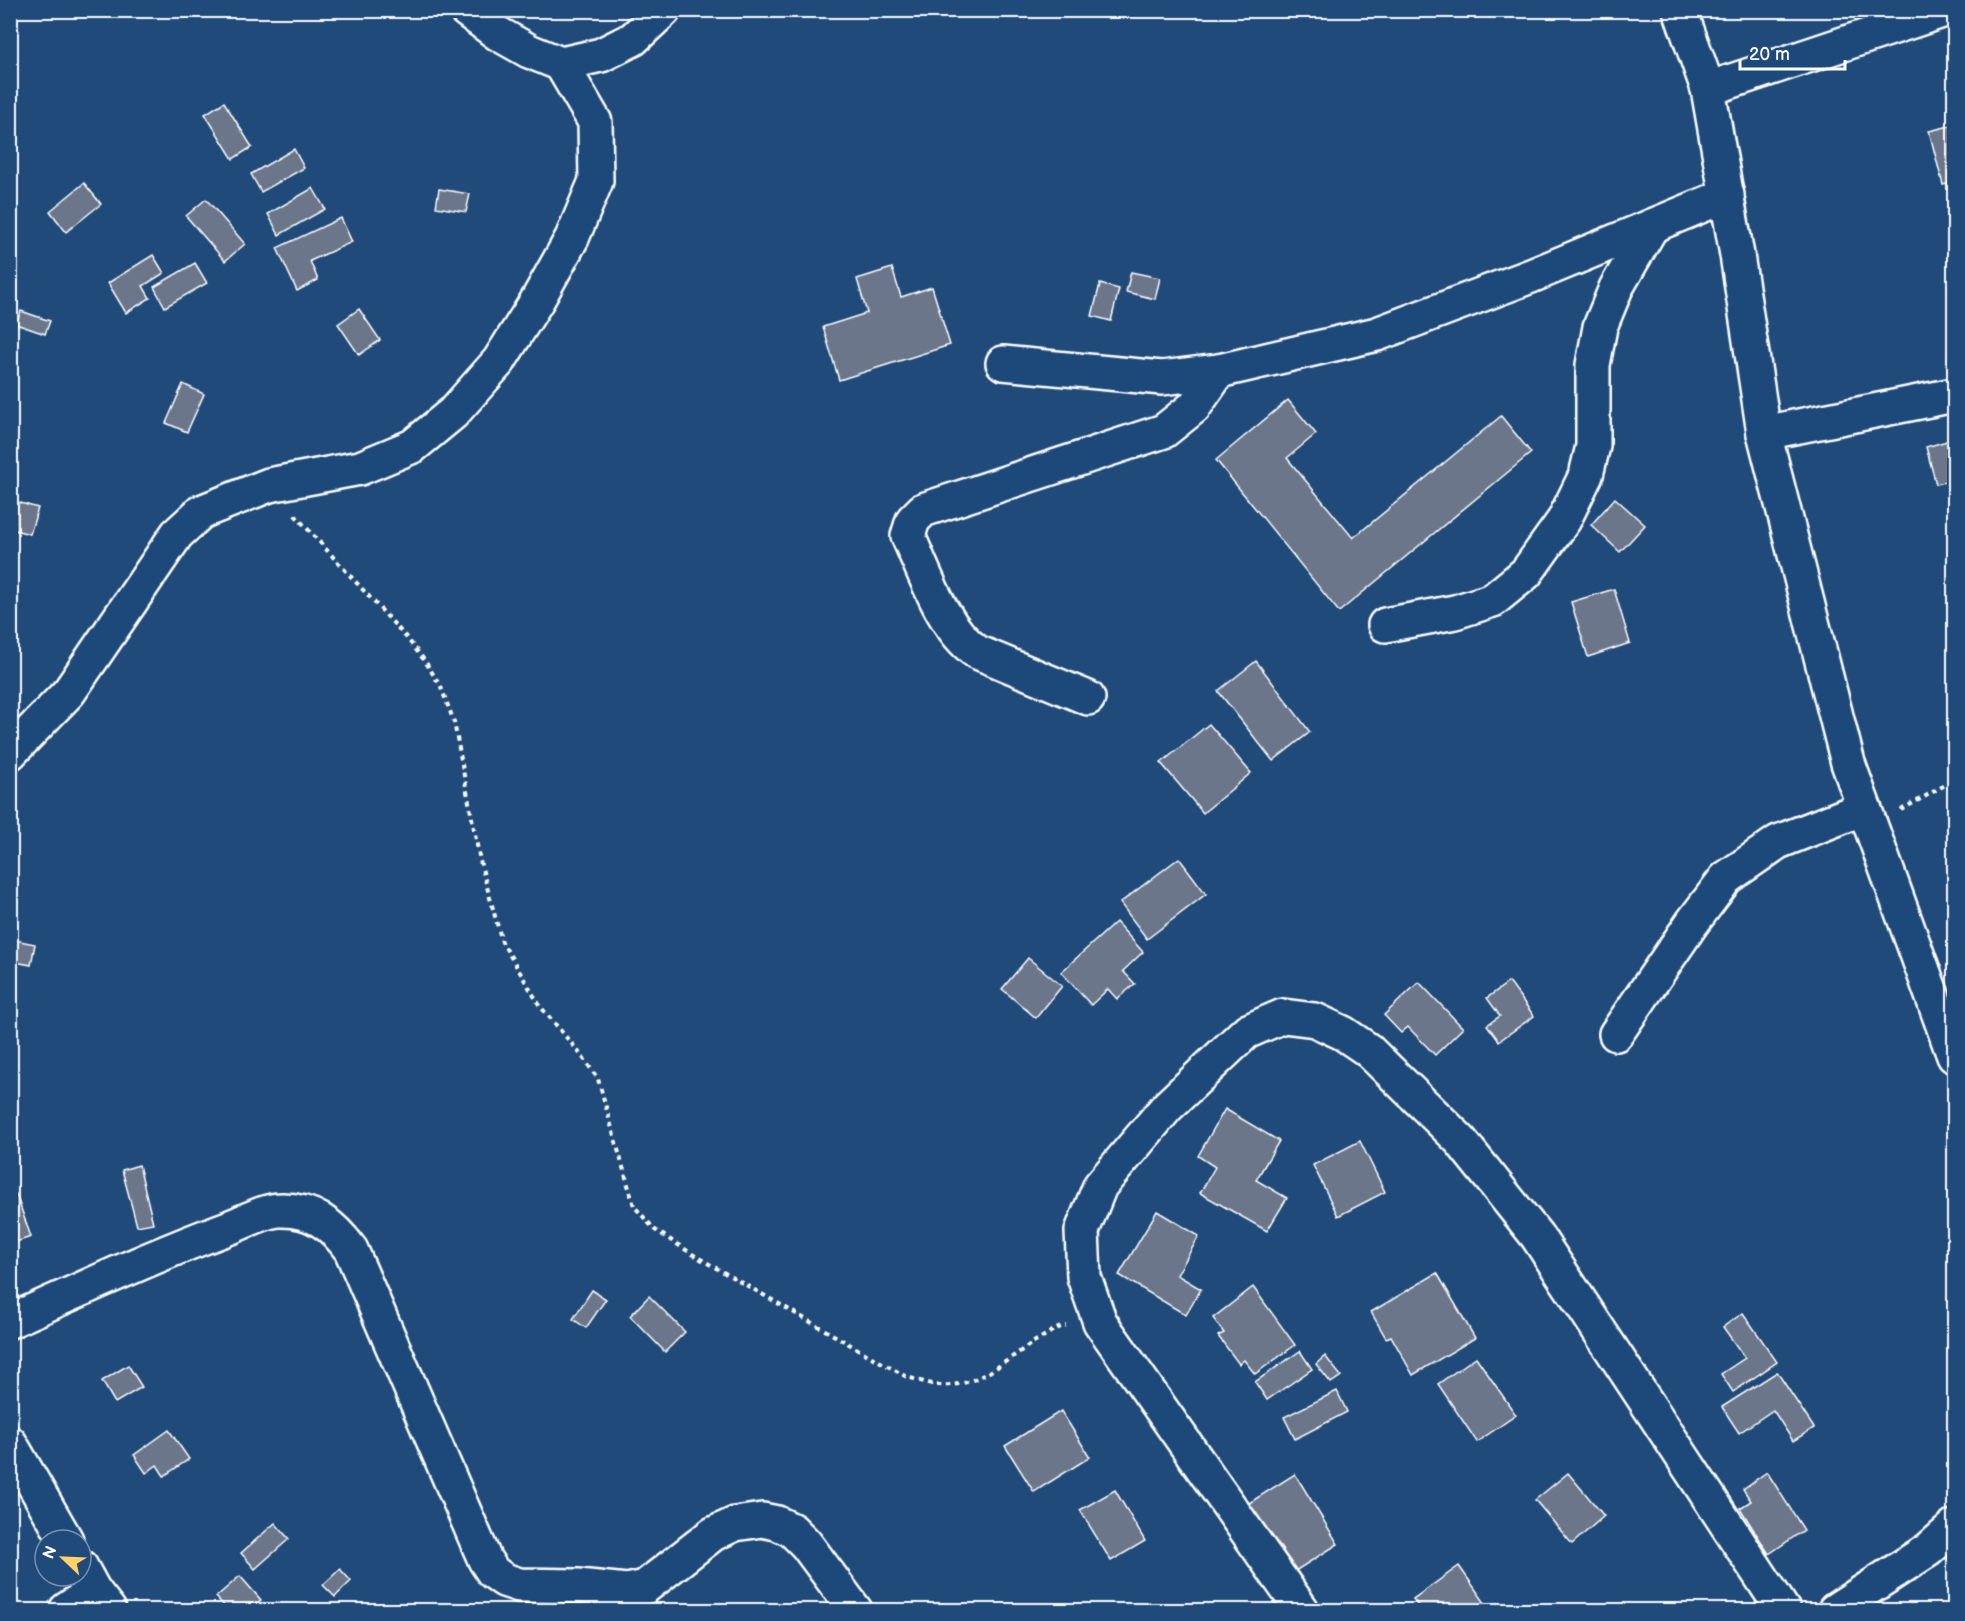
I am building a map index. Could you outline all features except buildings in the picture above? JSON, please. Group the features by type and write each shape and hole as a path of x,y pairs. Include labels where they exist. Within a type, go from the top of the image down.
{"street":[{"path":"10,753 69,692 177,534 201,512 269,485 360,468 413,446 453,413 499,361 538,299 572,238 596,181 595,122 561,64 497,33 466,10"},
{"path":"561,64 601,55 633,39 664,10"},
{"path":"1680,10 1708,89 1764,432 1848,763 1954,1056"},
{"path":"1708,89 1910,16 1945,10"},
{"path":"1004,363 1162,378 1220,371 1377,334 1531,276 1727,195"},
{"path":"1385,625 1455,612 1493,600 1526,573 1564,520 1586,475 1593,446 1593,365 1600,327 1616,288 1652,226"},
{"path":"1088,698 977,652 966,645 939,604 908,536 913,520 923,510 1164,431 1194,407 1220,371"},
{"path":"1764,432 1954,395"},
{"path":"1616,1034 1692,923 1726,878 1778,842 1867,817"},
{"path":"1302,1611 1100,1322 1084,1277 1082,1231 1100,1186 1167,1107 1246,1032 1283,1016 1315,1020 1343,1033 1377,1058 1460,1140 1538,1236 1783,1611"},
{"path":"10,1322 171,1249 277,1210 300,1211 321,1220 339,1233 351,1250 485,1560 493,1572 504,1580 519,1585 578,1586 627,1592 645,1587 713,1534 735,1524 762,1520 777,1523 792,1530 806,1544 855,1611"},
{"path":"10,1443 59,1528"},
{"path":"1835,1611 1928,1550 1954,1527"},
{"path":"66,1611 95,1590"}],"path":[{"path":"269,485 405,636 425,661 441,687 454,722 480,861 502,942 540,1006 598,1079 634,1206 655,1230 697,1257 905,1376 934,1384 959,1384 990,1374 1060,1327 1100,1322"},
{"path":"1867,817 1954,780"}]}
